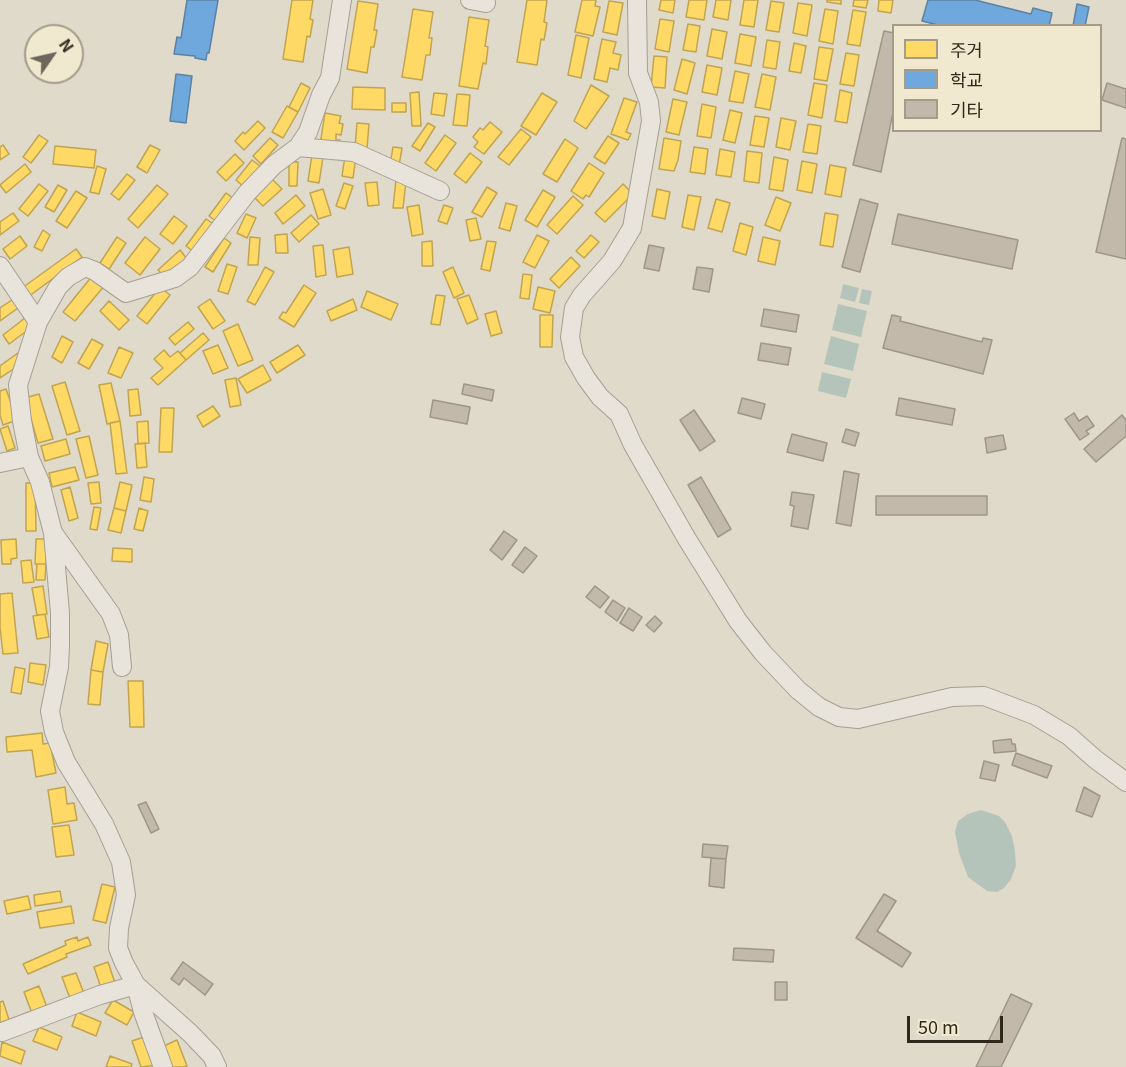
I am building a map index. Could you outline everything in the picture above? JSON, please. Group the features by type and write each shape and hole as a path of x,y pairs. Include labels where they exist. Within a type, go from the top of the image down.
{"street":[{"path":"162,1067 136,985 118,948 119,928 126,895 122,862 104,824 66,762 54,732 50,711 58,667 60,613 53,533 40,482 29,457 22,421 9,386 38,322 63,282 77,270 85,267 95,271 126,293 175,278 190,267 247,193 274,165 298,147 308,132 321,95 330,78 342,0"},
{"path":"637,0 638,73 649,102 651,121 632,228 612,261 582,295 574,308 570,337 574,357 586,378 600,397 619,414 633,445 687,539 738,621 763,653 798,690 819,707 839,717 858,719 952,697 984,696 1034,715 1069,736 1126,782"},
{"path":"298,147 354,152 440,191"},
{"path":"0,266 38,322"},
{"path":"0,463 29,457"},
{"path":"53,533 111,614 118,635 122,667"},
{"path":"2,1032 100,994 136,985"},
{"path":"136,985 190,1033 212,1056 217,1067"}],"shaded area":[{"path":"843,284 859,288 855,302 840,298"},
{"path":"862,289 872,291 869,305 859,303"},
{"path":"838,304 867,311 861,337 832,330"},
{"path":"831,336 859,344 853,371 824,364"},
{"path":"822,372 851,379 846,398 818,391"},
{"path":"981,810 999,816 1005,822 1012,836 1015,851 1016,866 1011,879 1004,888 997,892 987,891 968,877 959,853 955,832 958,821 968,814"}],"building: 주거":[{"path":"292,0 313,0 310,19 313,20 310,37 307,36 303,62 283,59"},
{"path":"527,0 547,0 544,22 547,23 544,40 541,39 537,65 517,62"},
{"path":"582,0 596,0 595,6 600,7 593,36 575,32"},
{"path":"661,0 675,0 673,13 659,10"},
{"path":"689,0 707,0 704,20 686,17"},
{"path":"716,0 731,0 728,20 713,17"},
{"path":"744,0 758,0 754,27 740,25"},
{"path":"827,0 841,0 841,4 827,2"},
{"path":"854,0 868,0 866,8 853,6"},
{"path":"879,0 893,0 891,13 878,11"},
{"path":"358,1 378,4 374,30 377,30 374,47 371,47 367,73 347,69"},
{"path":"609,1 623,3 617,35 603,32"},
{"path":"771,1 784,3 779,32 766,30"},
{"path":"798,3 812,5 807,36 793,33"},
{"path":"413,9 433,12 429,38 432,38 430,55 426,55 422,80 402,77"},
{"path":"825,9 838,11 833,44 819,41"},
{"path":"853,10 866,12 860,46 847,44"},
{"path":"469,17 489,20 485,46 488,47 486,64 483,63 478,89 459,86"},
{"path":"660,19 674,21 669,52 655,49"},
{"path":"688,24 700,26 696,52 683,50"},
{"path":"712,29 727,32 722,59 707,56"},
{"path":"740,34 756,37 751,66 735,63"},
{"path":"576,35 589,38 581,78 568,75"},
{"path":"602,39 616,42 613,53 621,55 618,70 610,68 607,82 594,79"},
{"path":"767,40 780,42 776,69 763,67"},
{"path":"794,43 806,46 801,73 789,71"},
{"path":"819,47 833,49 827,81 814,79"},
{"path":"846,53 859,55 854,86 840,84"},
{"path":"654,56 667,57 665,88 651,87"},
{"path":"682,59 695,63 687,94 674,90"},
{"path":"707,65 722,68 717,95 702,92"},
{"path":"735,71 749,74 743,103 729,101"},
{"path":"762,74 776,77 770,110 755,107"},
{"path":"301,83 310,88 298,112 289,107"},
{"path":"814,83 827,85 822,118 808,115"},
{"path":"591,85 609,96 586,129 574,121"},
{"path":"353,87 385,88 385,110 352,109"},
{"path":"840,90 852,93 847,123 835,121"},
{"path":"419,92 421,126 412,126 410,93"},
{"path":"434,93 447,94 444,116 431,114"},
{"path":"542,93 557,102 536,135 521,126"},
{"path":"457,94 470,95 467,126 453,125"},
{"path":"624,98 637,102 626,132 631,134 628,140 611,134"},
{"path":"673,99 687,102 679,135 666,132"},
{"path":"392,103 406,103 406,112 392,112"},
{"path":"702,104 716,107 711,138 697,136"},
{"path":"287,106 298,112 283,138 272,132"},
{"path":"730,110 742,113 735,143 723,140"},
{"path":"325,113 341,116 339,123 343,124 341,135 336,134 336,140 340,140 338,149 320,145"},
{"path":"755,116 769,118 764,147 750,145"},
{"path":"781,118 796,121 790,150 776,147"},
{"path":"258,121 265,128 244,150 235,141"},
{"path":"490,122 502,132 484,154 474,147 478,142 473,137 480,128 483,130"},
{"path":"357,123 369,124 367,149 355,148"},
{"path":"428,123 435,127 420,151 412,146"},
{"path":"808,124 821,126 817,154 803,152"},
{"path":"521,129 531,137 509,165 498,157"},
{"path":"39,135 48,141 31,163 23,157"},
{"path":"445,135 456,143 436,171 425,163"},
{"path":"608,136 619,143 605,164 594,157"},
{"path":"270,138 278,145 261,164 253,156"},
{"path":"664,138 681,141 674,171 659,169"},
{"path":"565,139 578,148 557,182 543,174"},
{"path":"3,145 9,154 0,160 0,147"},
{"path":"150,145 160,150 147,173 137,167"},
{"path":"55,146 96,150 94,168 53,164"},
{"path":"393,147 402,148 399,166 390,165"},
{"path":"694,147 708,149 705,174 690,172"},
{"path":"720,149 735,152 731,177 716,175"},
{"path":"747,151 762,153 759,183 744,181"},
{"path":"470,153 482,162 466,183 454,174"},
{"path":"235,154 244,163 226,181 217,172"},
{"path":"312,155 323,157 319,183 308,181"},
{"path":"345,156 356,157 353,178 342,176"},
{"path":"774,157 788,160 783,191 769,189"},
{"path":"252,160 260,166 244,187 236,180"},
{"path":"802,161 817,164 812,193 797,190"},
{"path":"289,162 298,162 297,186 289,186"},
{"path":"589,163 604,173 589,197 586,195 583,199 571,191"},
{"path":"25,164 31,172 6,193 0,185"},
{"path":"830,165 846,168 841,197 825,194"},
{"path":"97,166 106,169 99,194 90,192"},
{"path":"127,174 135,180 119,200 111,194"},
{"path":"272,179 282,189 263,206 253,196"},
{"path":"396,180 406,181 403,208 393,208"},
{"path":"377,182 379,205 368,206 365,183"},
{"path":"344,183 353,186 345,209 336,206"},
{"path":"39,184 48,191 28,216 19,209"},
{"path":"623,184 633,194 605,222 595,213"},
{"path":"58,185 67,190 54,212 45,207"},
{"path":"157,185 168,194 138,228 128,219"},
{"path":"487,187 497,193 482,217 472,212"},
{"path":"323,189 331,215 318,219 310,193"},
{"path":"657,189 670,192 665,219 652,216"},
{"path":"543,190 555,197 537,227 525,220"},
{"path":"76,191 87,198 67,228 56,221"},
{"path":"226,193 234,199 217,222 209,216"},
{"path":"296,195 305,206 283,224 275,213"},
{"path":"688,195 701,197 694,230 682,227"},
{"path":"573,196 583,205 557,234 547,225"},
{"path":"776,197 791,203 780,231 765,225"},
{"path":"716,199 730,203 722,232 708,228"},
{"path":"506,203 517,206 510,231 499,228"},
{"path":"419,205 423,234 412,236 407,207"},
{"path":"444,205 453,208 447,224 438,221"},
{"path":"13,213 19,221 0,235 0,222"},
{"path":"825,213 838,215 833,247 820,245"},
{"path":"246,214 256,218 247,238 237,233"},
{"path":"311,215 319,224 299,242 291,233"},
{"path":"174,216 187,226 173,244 160,234"},
{"path":"476,218 481,239 470,241 466,220"},
{"path":"206,219 215,225 195,253 186,246"},
{"path":"740,223 753,227 746,255 733,251"},
{"path":"43,230 50,235 42,251 34,247"},
{"path":"287,234 288,253 276,253 275,235"},
{"path":"537,235 549,241 535,268 523,262"},
{"path":"591,235 599,242 584,258 576,251"},
{"path":"20,236 27,246 10,259 3,249"},
{"path":"117,237 126,243 109,269 100,263"},
{"path":"145,237 160,249 140,275 125,263"},
{"path":"250,237 260,238 258,265 248,265"},
{"path":"763,237 780,241 775,265 758,261"},
{"path":"224,238 231,243 213,272 205,267"},
{"path":"432,241 433,266 422,266 422,242"},
{"path":"487,241 496,242 490,271 481,269"},
{"path":"323,245 326,275 316,277 313,246"},
{"path":"349,247 353,274 337,277 333,250"},
{"path":"76,249 82,257 28,297 22,288"},
{"path":"180,250 187,259 173,272 163,275 158,270"},
{"path":"571,257 580,266 559,288 550,279"},
{"path":"227,264 237,267 228,294 218,291"},
{"path":"265,267 274,272 255,305 247,301"},
{"path":"453,267 464,293 454,298 443,272"},
{"path":"523,274 532,275 529,299 520,298"},
{"path":"93,275 105,285 75,321 63,312"},
{"path":"304,285 316,293 294,327 279,318 283,312 286,313"},
{"path":"160,287 170,295 147,324 137,316"},
{"path":"538,287 555,291 550,313 533,309"},
{"path":"367,291 398,304 391,320 361,307"},
{"path":"436,295 445,296 440,325 431,324"},
{"path":"469,295 478,319 467,324 457,299"},
{"path":"210,299 225,321 213,329 198,307"},
{"path":"353,299 357,310 331,321 327,311"},
{"path":"12,300 18,308 0,321 0,308"},
{"path":"109,301 129,320 119,330 100,311"},
{"path":"496,311 502,333 491,336 485,314"},
{"path":"540,315 553,315 552,347 540,347"},
{"path":"25,318 32,327 9,344 3,335"},
{"path":"188,322 194,329 175,345 169,338"},
{"path":"238,324 253,360 238,366 223,331"},
{"path":"203,333 209,340 186,360 180,353"},
{"path":"62,336 73,342 62,363 52,357"},
{"path":"92,339 103,345 89,369 78,363"},
{"path":"218,345 228,368 213,374 203,351"},
{"path":"298,345 305,355 277,373 270,362"},
{"path":"119,347 133,353 121,378 108,373"},
{"path":"164,350 170,357 178,351 186,360 158,385 151,378 163,368 154,359"},
{"path":"18,353 24,362 0,378 0,366"},
{"path":"263,365 271,380 247,393 238,379"},
{"path":"236,378 241,405 230,407 225,380"},
{"path":"65,382 80,431 67,435 52,386"},
{"path":"111,383 120,421 107,424 99,385"},
{"path":"6,389 17,420 3,425 0,415 0,391"},
{"path":"138,389 141,415 130,416 128,390"},
{"path":"39,394 53,439 38,443 25,398"},
{"path":"213,406 220,416 203,427 197,416"},
{"path":"161,408 174,408 172,452 159,452"},
{"path":"120,421 127,473 116,474 110,423"},
{"path":"148,421 149,443 138,444 137,422"},
{"path":"8,426 15,448 7,451 0,429"},
{"path":"89,436 98,475 86,478 76,439"},
{"path":"66,439 70,454 45,461 41,446"},
{"path":"145,443 147,467 137,468 135,444"},
{"path":"75,467 79,480 52,487 49,473"},
{"path":"144,477 154,479 151,502 140,500"},
{"path":"99,482 101,503 91,504 88,483"},
{"path":"120,482 132,485 126,511 114,508"},
{"path":"26,483 35,483 36,531 26,531"},
{"path":"70,487 78,518 69,521 61,490"},
{"path":"94,507 101,508 97,530 90,529"},
{"path":"114,508 126,511 121,533 108,530"},
{"path":"139,508 148,511 143,531 134,529"},
{"path":"16,539 17,558 11,559 11,564 2,564 1,540"},
{"path":"36,539 47,539 46,564 35,564"},
{"path":"113,548 132,549 132,562 112,561"},
{"path":"31,560 34,582 23,583 21,561"},
{"path":"37,564 46,564 45,580 36,580"},
{"path":"43,586 47,614 37,615 32,588"},
{"path":"12,593 18,653 3,654 0,594"},
{"path":"45,614 49,637 37,639 33,616"},
{"path":"96,641 108,644 103,672 91,670"},
{"path":"30,663 46,665 43,685 28,682"},
{"path":"15,667 25,669 21,694 11,692"},
{"path":"91,670 103,672 100,705 88,704"},
{"path":"128,681 143,681 144,727 130,727"},
{"path":"42,733 43,744 50,743 56,773 36,777 32,750 7,752 6,737"},
{"path":"65,787 67,804 74,803 77,820 53,824 48,790"},
{"path":"69,825 74,855 56,857 52,827"},
{"path":"102,884 115,887 106,923 93,920"},
{"path":"60,891 62,902 35,906 34,895"},
{"path":"28,896 31,909 7,914 4,901"},
{"path":"71,906 74,923 40,928 37,912"},
{"path":"77,937 78,941 88,937 91,945 66,954 67,957 28,974 23,964 66,945 65,941"},
{"path":"108,962 116,986 102,991 94,967"},
{"path":"76,973 85,996 71,1001 62,977"},
{"path":"39,986 48,1010 33,1016 24,992"},
{"path":"113,1000 134,1012 127,1025 105,1013"},
{"path":"3,1001 11,1026 0,1029 0,1002"},
{"path":"77,1012 101,1022 96,1036 72,1026"},
{"path":"39,1027 62,1037 57,1050 33,1041"},
{"path":"147,1036 157,1065 141,1067 132,1041"},
{"path":"177,1040 187,1066 172,1067 164,1046"},
{"path":"2,1042 25,1051 21,1064 0,1056"},
{"path":"110,1056 132,1064 131,1067 106,1067"}],"building: 학교":[{"path":"187,0 218,0 206,60 195,58 195,56 174,54 177,37 181,38"},
{"path":"928,0 975,0 1031,14 1033,8 1052,13 1049,24 934,24 922,21"},
{"path":"1077,4 1089,7 1085,24 1073,24"},
{"path":"176,74 192,76 186,123 170,121"}],"building: 기타":[{"path":"884,31 892,33 892,117 881,172 853,165"},
{"path":"1107,83 1126,89 1126,108 1102,100"},
{"path":"1122,138 1126,139 1126,259 1096,252"},
{"path":"860,199 878,204 860,272 842,267"},
{"path":"898,214 1018,240 1012,269 892,244"},
{"path":"649,245 664,248 659,271 644,268"},
{"path":"697,267 713,269 709,292 693,289"},
{"path":"764,309 799,315 796,332 761,326"},
{"path":"892,315 901,317 900,321 982,342 983,338 992,340 983,374 883,348"},
{"path":"761,343 791,348 788,365 758,360"},
{"path":"464,384 494,390 492,401 462,394"},
{"path":"742,398 765,404 761,419 738,413"},
{"path":"899,398 955,409 952,425 896,415"},
{"path":"433,400 470,407 467,424 430,417"},
{"path":"694,410 715,441 700,451 680,420"},
{"path":"1074,413 1079,421 1087,416 1094,426 1086,431 1089,434 1080,440 1065,419"},
{"path":"1122,415 1126,420 1126,436 1096,462 1084,449"},
{"path":"846,429 859,433 855,446 842,442"},
{"path":"792,434 827,443 823,461 787,452"},
{"path":"1003,435 1006,449 987,453 985,438"},
{"path":"844,471 859,474 851,526 836,523"},
{"path":"701,477 731,529 718,537 688,485"},
{"path":"792,492 814,495 808,529 791,526 794,506 790,505"},
{"path":"876,496 987,496 987,515 876,515"},
{"path":"504,531 517,540 502,560 490,550"},
{"path":"525,547 537,556 523,573 512,565"},
{"path":"595,586 609,597 600,608 586,597"},
{"path":"613,600 625,608 617,621 605,612"},
{"path":"629,608 642,617 633,631 620,623"},
{"path":"655,616 662,623 654,632 646,625"},
{"path":"1011,739 1016,751 994,753 993,741"},
{"path":"1016,753 1052,766 1047,778 1012,765"},
{"path":"984,761 999,765 995,781 980,778"},
{"path":"1084,787 1100,796 1092,817 1076,811"},
{"path":"146,802 159,829 151,833 138,805"},
{"path":"703,844 728,846 726,859 702,857"},
{"path":"711,858 726,859 724,888 709,886"},
{"path":"884,894 896,901 877,931 911,953 902,967 856,938"},
{"path":"734,948 774,950 773,962 733,960"},
{"path":"183,962 213,984 205,995 184,978 179,985 171,979"},
{"path":"775,982 787,982 787,1000 775,1000"},
{"path":"1011,994 1032,1004 1001,1067 976,1067"}]}
